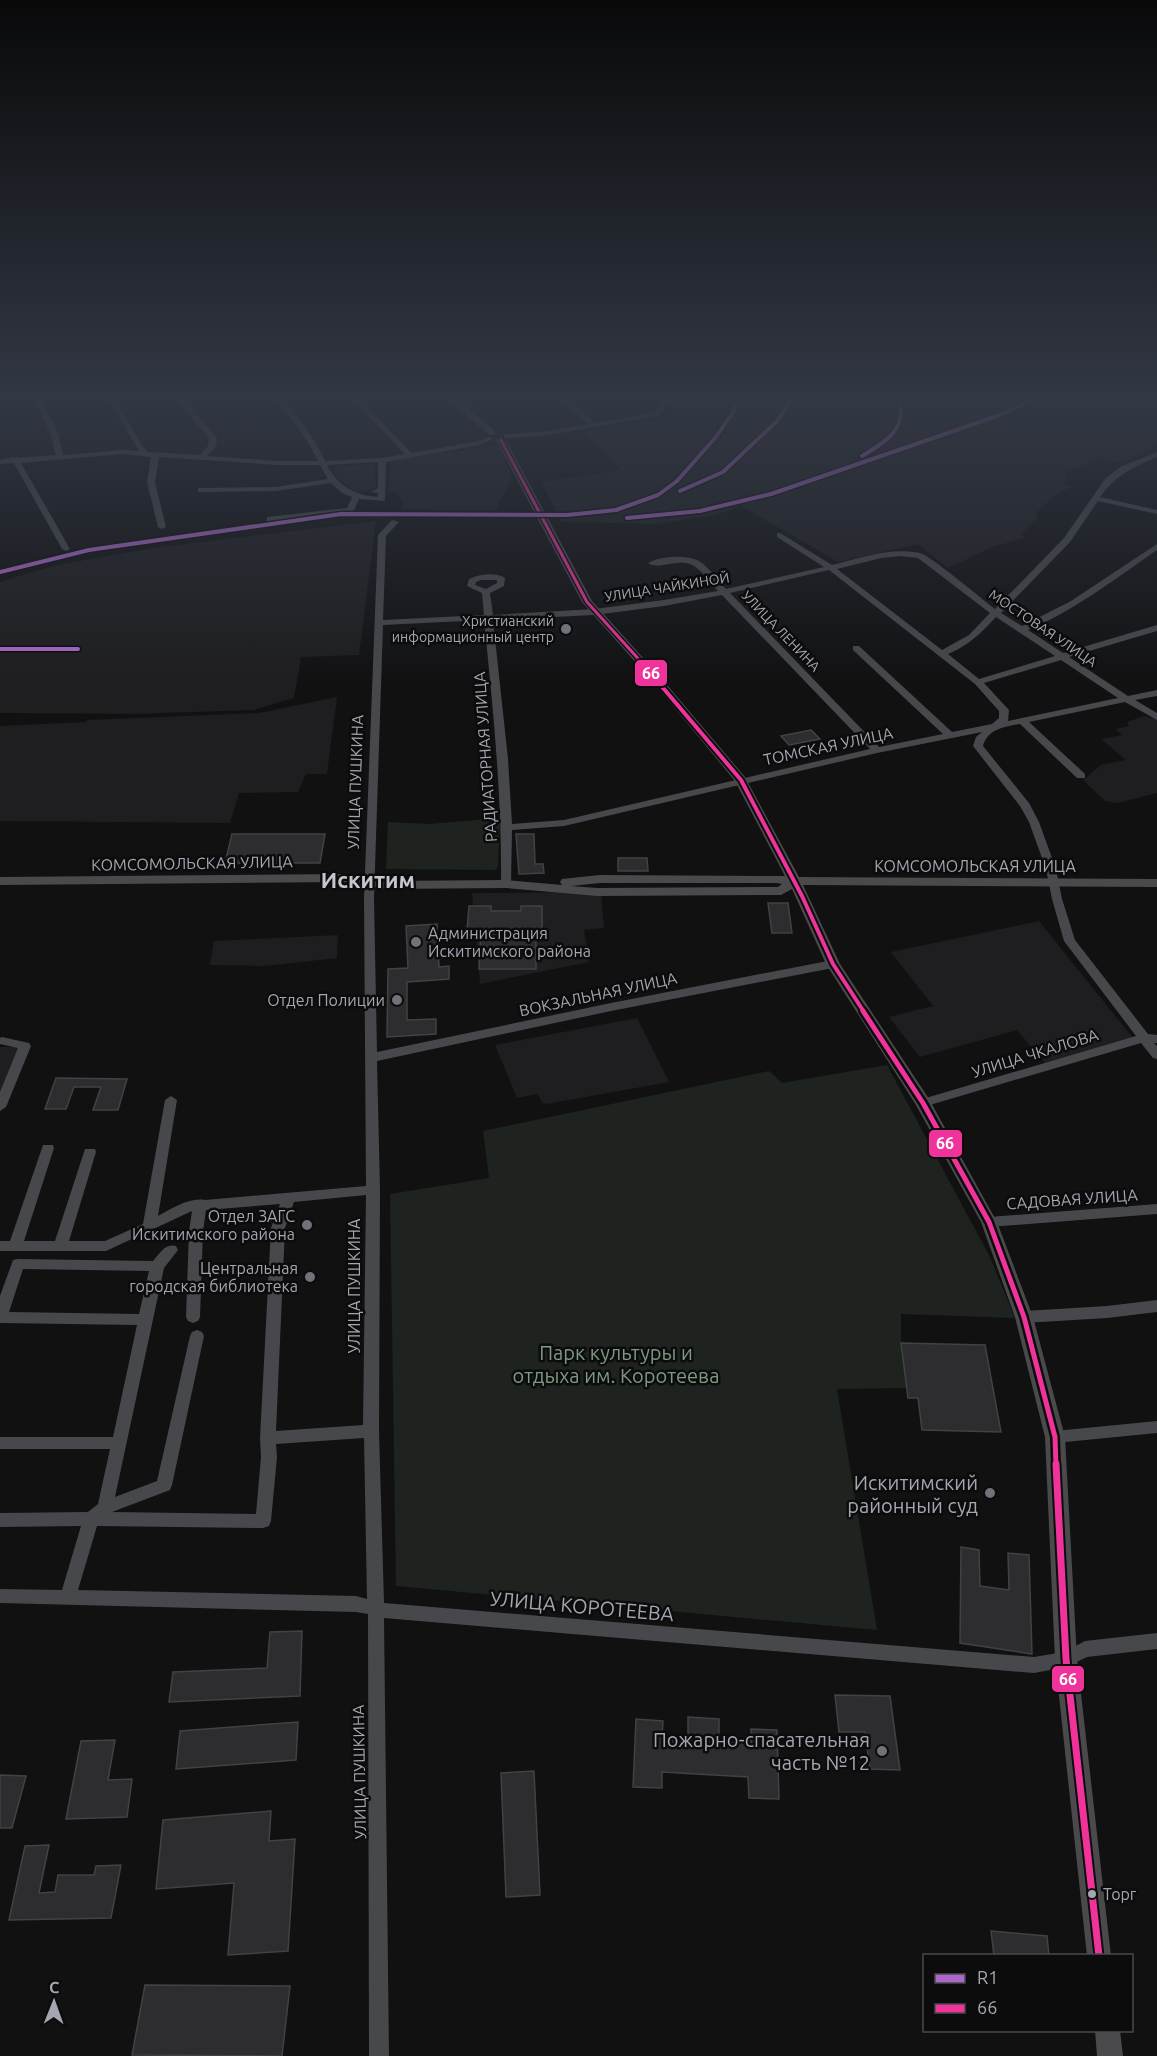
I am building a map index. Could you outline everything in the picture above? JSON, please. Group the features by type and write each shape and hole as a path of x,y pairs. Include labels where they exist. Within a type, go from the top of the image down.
{"main road":[{"path":"531,493 586,602 658,681 741,780 833,964 923,1103 989,1222 1024,1317 1055,1437 1065,1659 1099,1954"},
{"name":"КОМСОМОЛЬСКАЯ УЛИЦА","path":"0,880 345,878 386,885 506,884 597,892 781,891 793,881 1157,883"},
{"path":"1107,2032 1110,2056"}],"street":[{"path":"34,493 66,549"},
{"path":"154,493 162,527"},
{"path":"349,493 382,499 382,493"},
{"path":"940,654 972,637 1067,540 1101,493"},
{"path":"270,519 350,510 357,496"},
{"path":"1097,500 1157,512"},
{"name":"УЛИЦА ПУШКИНА","path":"379,2056 376,1610 371,1431 373,1190 369,882 382,535 395,522"},
{"path":"780,535 830,567 978,682 1004,710 1004,719 981,737 978,746 1025,805 1034,822 1051,870 1070,941 1151,1038 1157,1055"},
{"path":"1021,630 1040,622 1083,597 1157,546"},
{"name":"УЛИЦА ЧАЙКИНОЙ","path":"378,623 594,612 725,592 891,555 920,556"},
{"name":"МОСТОВАЯ УЛИЦА","path":"920,556 994,612 1157,717"},
{"name":"УЛИЦА ЛЕНИНА","path":"652,563 679,559 696,563 877,750"},
{"name":"РАДИАТОРНАЯ УЛИЦА","path":"486,592 503,759 507,827 506,884"},
{"path":"978,682 1157,628"},
{"path":"856,648 950,735"},
{"name":"ТОМСКАЯ УЛИЦА","path":"507,827 564,823 877,750 1157,693"},
{"path":"1021,720 1081,776"},
{"name":"ВОКЗАЛЬНАЯ УЛИЦА","path":"370,1059 611,1007 833,964"},
{"name":"УЛИЦА ЧКАЛОВА","path":"923,1103 1151,1038"},
{"path":"0,1107 25,1046 3,1041"},
{"path":"150,1227 171,1100"},
{"path":"15,1247 48,1148"},
{"path":"60,1247 90,1152"},
{"path":"0,1246 106,1246 150,1227 186,1207 200,1204 373,1190"},
{"path":"0,1520 263,1521 269,1457 278,1228 289,1198"},
{"path":"194,1317 196,1231 200,1204"},
{"name":"САДОВАЯ УЛИЦА","path":"989,1222 1157,1209"},
{"path":"105,1508 157,1266 171,1250"},
{"path":"146,1320 0,1317 18,1264 157,1266"},
{"path":"1024,1317 1107,1312 1157,1306"},
{"path":"68,1596 91,1519 105,1508 164,1485 197,1336"},
{"path":"1055,1437 1157,1427"},
{"path":"268,1438 371,1431"},
{"path":"0,1443 118,1443"},
{"name":"УЛИЦА КОРОТЕЕВА","path":"0,1596 356,1604 376,1610 1034,1665 1065,1659 1085,1649 1157,1641"}],"shaded area":[{"path":"396,493 504,493 495,511 401,509 403,500"},
{"path":"547,493 1059,493 1037,512 1037,518 1022,533 1024,538 992,547 948,568 918,544 838,562 741,506 714,515 657,524 562,522"},
{"path":"376,521 359,655 301,657 294,698 253,710 136,714 0,713 0,582 53,566 152,548"},
{"path":"337,697 327,774 306,774 298,792 239,793 230,823 0,821 0,726 259,713"},
{"path":"1144,716 1157,719 1157,793 1118,803 1105,801 1083,780 1101,765 1126,760 1101,739 1122,735 1116,729 1129,726 1127,722"},
{"path":"601,892 604,928 584,930 589,962 480,984 472,893"},
{"path":"1039,921 1133,1038 1045,1063 1017,1030 920,1057 889,1017 933,1006 891,952"},
{"path":"338,935 337,958 265,966 210,965 214,941"},
{"path":"637,1018 669,1082 547,1104 542,1103 538,1094 517,1098 495,1045"},
{"path":"0,1047 22,1047 0,1107"}],"green space":[{"path":"500,818 496,870 386,869 388,822 429,824"},
{"name":"Парк культуры и отдыха им. Коротеева","path":"887,1065 990,1257 1015,1318 901,1314 901,1343 907,1388 837,1389 877,1630 396,1586 390,1194 489,1178 483,1131 769,1071 782,1083"}],"building":[{"path":"811,730 820,739 789,745 781,736"},
{"path":"232,834 325,834 320,863 225,863"},
{"path":"516,834 534,834 535,864 543,864 544,873 519,874"},
{"path":"618,858 647,858 648,871 618,871"},
{"path":"768,903 788,903 792,933 772,933"},
{"path":"469,906 491,906 491,911 521,911 521,906 542,906 542,930 536,930 536,969 479,969 481,930 467,930"},
{"name":"Отдел Полиции","path":"437,924 439,967 449,966 449,979 407,982 407,1020 436,1019 436,1034 387,1037 388,969 408,968 406,926"},
{"path":"56,1078 127,1079 118,1110 93,1110 101,1087 74,1087 66,1109 45,1109"},
{"path":"901,1343 985,1345 1001,1432 922,1430 918,1398 908,1398"},
{"path":"961,1547 979,1550 980,1586 1009,1590 1008,1553 1029,1555 1032,1654 960,1643"},
{"path":"302,1631 300,1696 169,1702 173,1672 267,1668 270,1632"},
{"name":"Пожарно-спасательная часть №12","path":"835,1695 890,1696 900,1770 870,1769 865,1732 839,1732"},
{"path":"688,1717 719,1719 719,1742 751,1744 751,1729 777,1730 779,1799 749,1798 748,1777 662,1772 662,1788 633,1787 636,1719 663,1721 662,1737 688,1739"},
{"path":"298,1722 296,1760 176,1769 180,1731"},
{"path":"115,1740 108,1780 132,1779 127,1817 66,1819 81,1741"},
{"path":"534,1771 540,1895 506,1897 501,1773"},
{"path":"0,1775 26,1776 12,1828 0,1828"},
{"path":"271,1811 269,1841 295,1839 288,1951 228,1955 234,1883 156,1889 163,1820"},
{"path":"49,1845 39,1893 55,1892 58,1875 94,1875 96,1866 121,1865 111,1918 9,1920 25,1846"},
{"path":"991,1931 1047,1936 1049,1954 994,1954"},
{"path":"145,1985 290,1986 282,2056 132,2055"}],"transit line":[{"name":"66","path":"529,493 587,602 658,681 741,780 802,896 833,964 923,1103 989,1222 1024,1317 1055,1437 1066,1659 1099,1954"},
{"name":"R1","path":"0,572 89,550 341,514 567,515 616,510 661,493"},
{"name":"R1","path":"627,518 700,511 774,493"},
{"name":"R1","path":"0,649 78,649"}],"place":[{"name":"Христианский информационный центр","path":"566,629"},
{"name":"Администрация Искитимского района","path":"416,942"},
{"name":"Отдел Полиции","path":"397,1000"},
{"name":"Отдел ЗАГС Искитимского района","path":"307,1225"},
{"name":"Центральная городская библиотека","path":"310,1277"},
{"name":"Искитимский районный суд","path":"990,1493"},
{"name":"Пожарно-спасательная часть №12","path":"882,1751"},
{"name":"Торг","path":"1092,1894"}],"district":[{"name":"Искитим","path":"368,879"}]}
